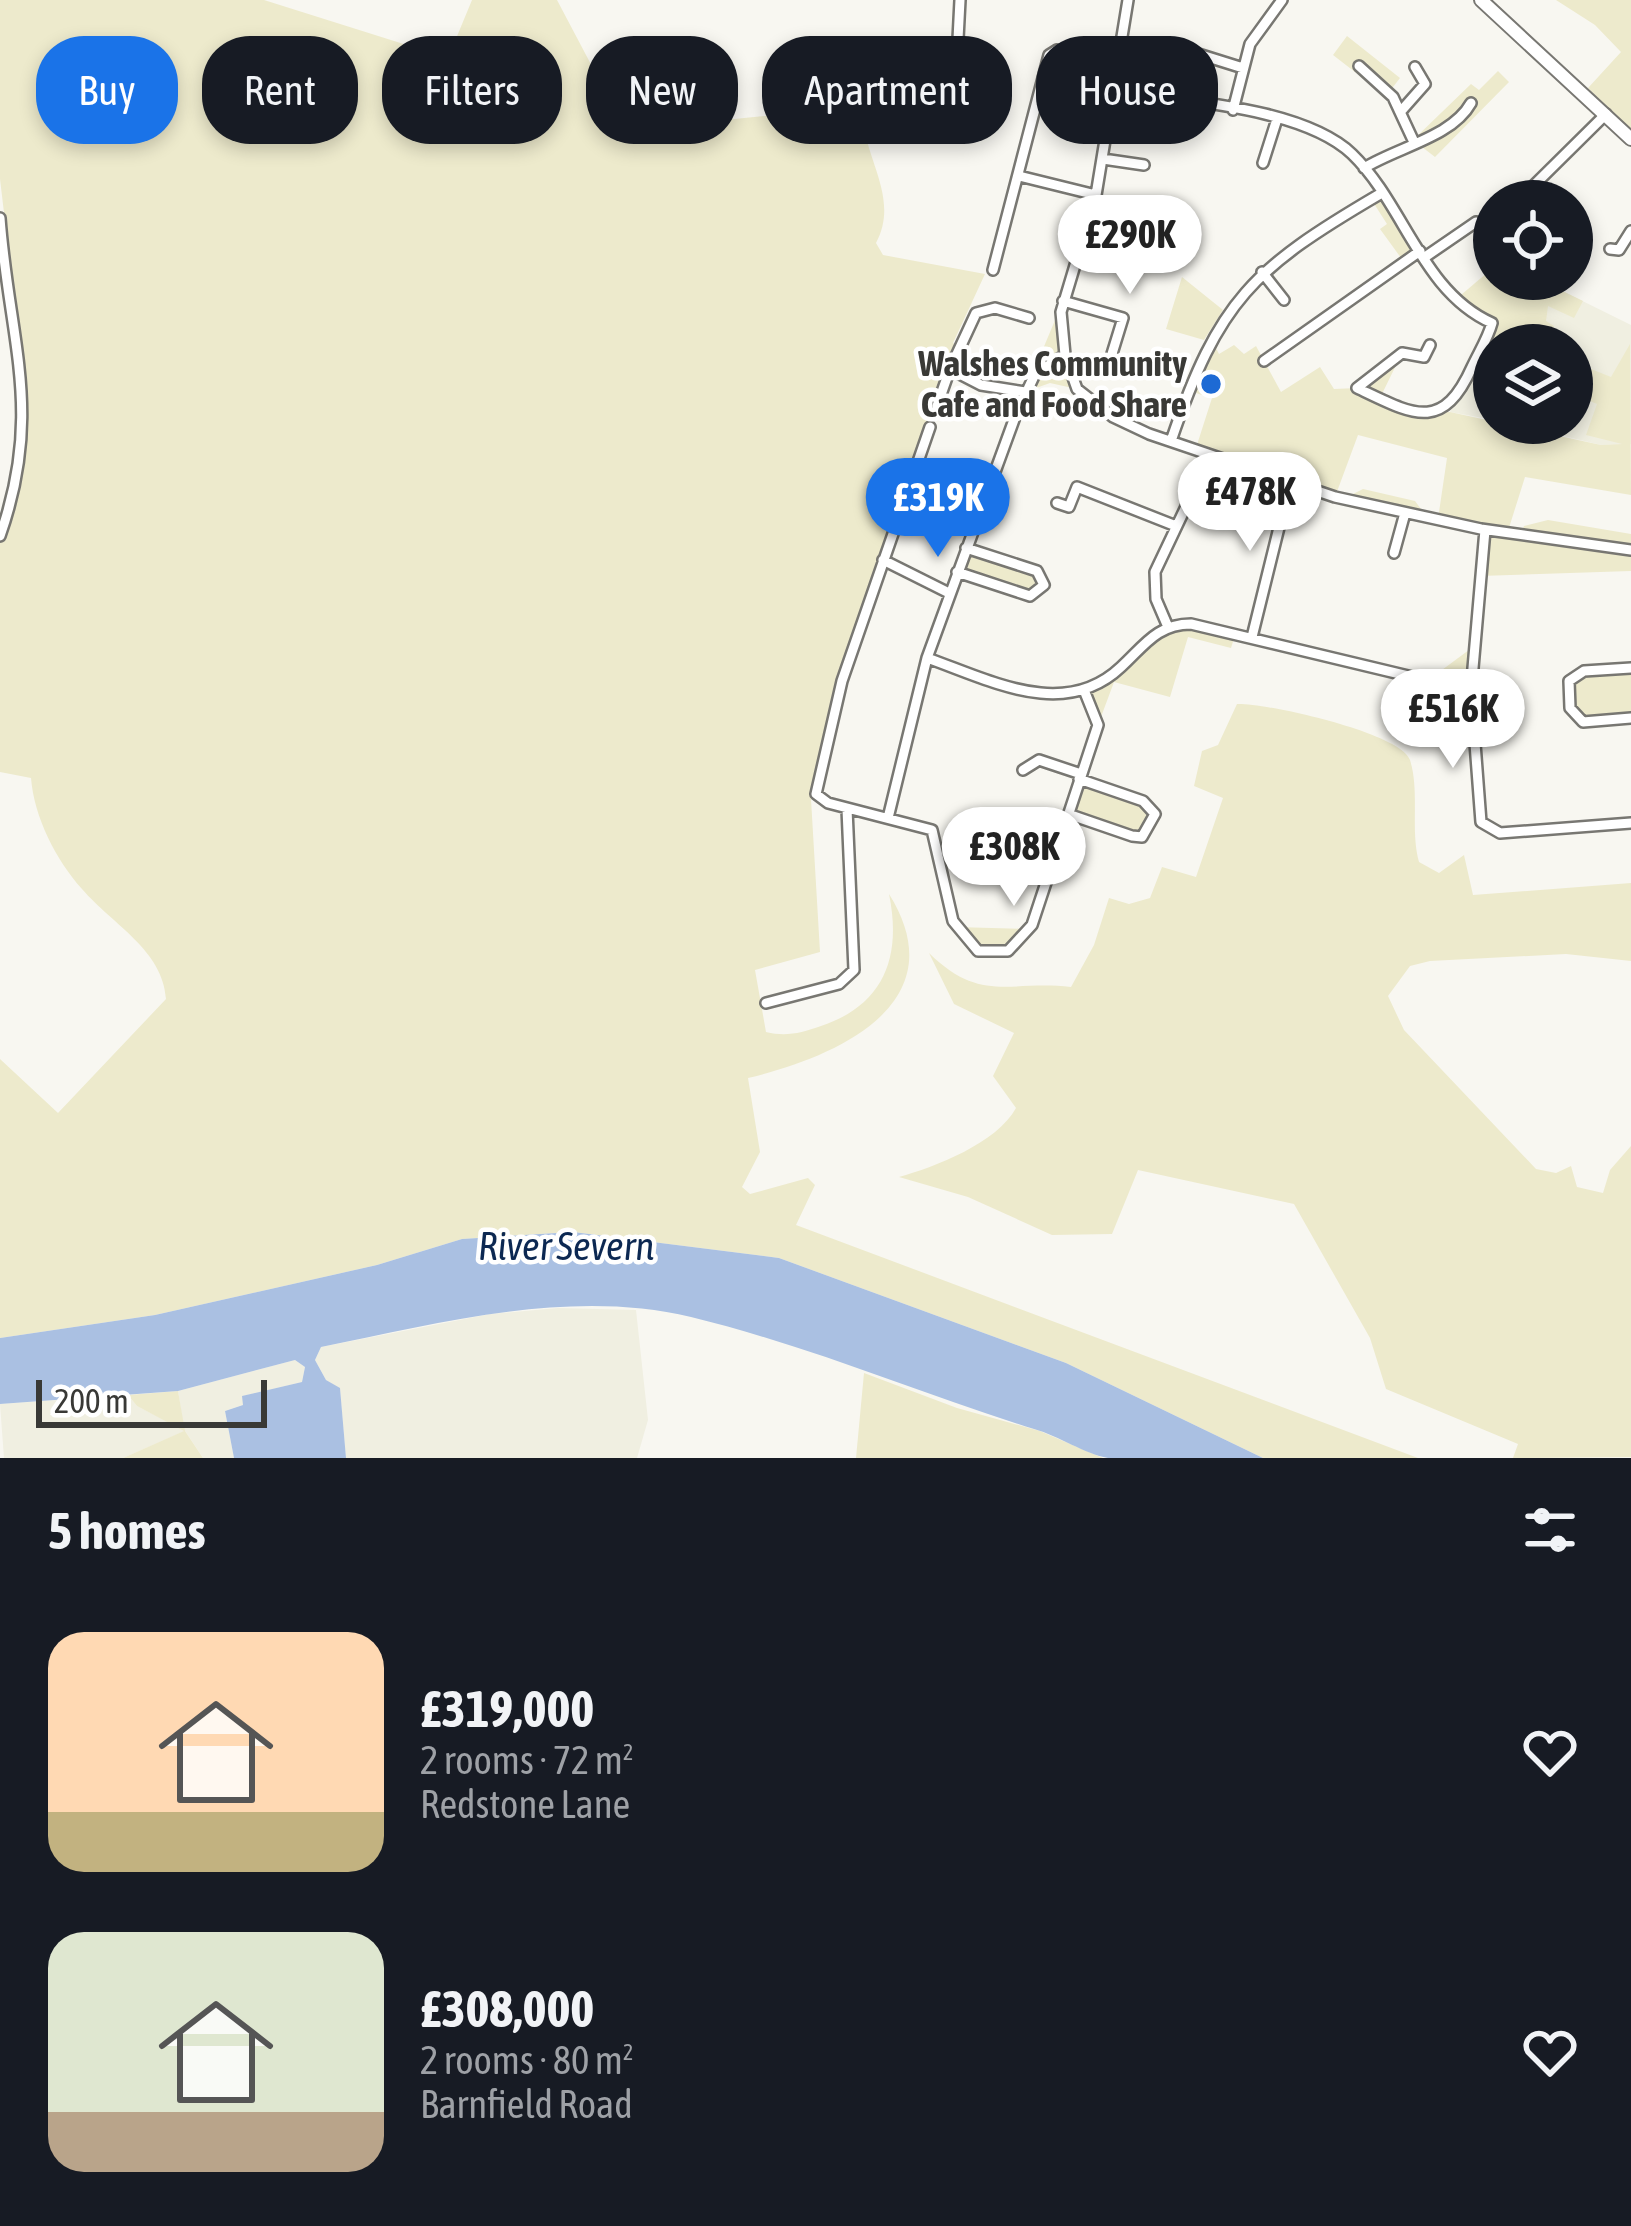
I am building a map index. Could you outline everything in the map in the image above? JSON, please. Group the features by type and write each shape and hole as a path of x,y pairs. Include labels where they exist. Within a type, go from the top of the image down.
{"main road":[{"path":"1481,0 1631,140"}],"street":[{"path":"958,36 959,0"},
{"path":"1122,36 1128,0"},
{"path":"1234,110 1250,44 1282,0"},
{"path":"1218,60 1243,68"},
{"path":"1359,66 1402,110 1413,140"},
{"path":"1402,110 1426,80 1415,67"},
{"path":"1364,168 1413,140 1445,132 1471,104"},
{"path":"993,270 1036,107"},
{"path":"1218,107 1328,136 1364,168 1455,300 1492,322 1458,396 1444,410 1417,413 1357,388 1396,357 1424,357 1430,345"},
{"path":"1539,180 1606,114"},
{"path":"1263,164 1277,119"},
{"path":"1105,144 1096,195 1064,301 1065,355 1074,386 1090,400 1127,424 1290,483 1485,530 1631,550"},
{"path":"1102,159 1144,165"},
{"path":"1019,176 1096,195"},
{"path":"1171,441 1200,357 1243,290 1262,272 1380,194"},
{"path":"0,218 24,414 20,471 0,536"},
{"path":"1264,361 1473,224"},
{"path":"1631,231 1615,249 1631,260"},
{"path":"1262,272 1284,300"},
{"path":"1064,301 1123,318 1111,357 1132,370"},
{"path":"937,406 976,314 995,308 1029,318"},
{"path":"887,818 927,658 1025,392 1039,370 1065,355"},
{"path":"950,369 981,385 1025,392"},
{"path":"930,427 842,681 817,787 820,799 934,833 956,927 978,951 999,954 1017,946 1031,929 1098,725 1084,690"},
{"path":"1168,627 1153,578 1210,456"},
{"path":"1252,637 1290,483"},
{"path":"1057,503 1069,508 1077,487 1176,526"},
{"path":"1394,554 1405,513"},
{"path":"1485,530 1471,692 1479,814 1487,829 1510,832 1631,823"},
{"path":"957,572 1030,596 1044,585 1037,572 966,548"},
{"path":"883,560 949,593"},
{"path":"927,658 1026,692 1056,695 1084,690 1109,677 1168,627 1202,625 1471,692"},
{"path":"1631,668 1585,671 1569,681 1570,708 1582,722 1631,718"},
{"path":"1023,770 1039,760 1080,776 1143,802 1155,814 1155,823 1142,837 1132,836 1068,814"},
{"path":"766,1003 839,984 854,970 847,809"}],"shaded area":[{"path":"0,0 264,0 382,37 382,144 562,144 562,36 457,36 472,0 557,0 586,55 586,144 738,144 738,119 762,116 762,144 868,144 883,196 876,243 883,255 985,274 953,343 958,346 857,635 811,799 820,952 755,970 766,1032 794,1034 821,1026 843,1017 874,992 890,958 889,894 906,933 908,966 898,995 849,1040 817,1056 748,1078 760,1152 742,1187 750,1194 808,1178 815,1185 796,1225 1418,1458 1263,1458 1066,1363 779,1258 573,1232 462,1239 377,1265 155,1315 0,1338 0,1059 58,1113 166,999 163,982 146,952 63,865 42,823 31,778 0,772 0,534 16,489 28,415 0,179"},
{"path":"1556,0 1631,0 1631,131 1588,88 1621,52 1595,25"},
{"path":"1347,36 1400,78 1386,96 1333,55"},
{"path":"1498,71 1509,82 1435,157 1413,140 1471,84 1479,90"},
{"path":"1380,194 1420,251 1404,262 1380,229 1387,224 1371,199"},
{"path":"1182,277 1223,310 1204,340 1166,329"},
{"path":"1473,285 1473,300 1583,301 1574,318 1548,306 1546,321 1551,324 1491,324 1455,300"},
{"path":"1492,300 1580,300 1631,325 1631,444 1593,443 1593,324 1490,324"},
{"path":"1063,301 1062,332 1077,389 1050,383 1025,392"},
{"path":"1213,342 1219,354 1234,345 1244,354 1256,346 1281,392 1320,367 1334,389 1357,388 1402,353 1380,398 1417,413 1473,417 1473,444 1622,444 1593,437 1597,404 1593,402 1593,370 1611,377 1630,344 1631,495 1525,477 1508,531 1521,533 1524,526 1548,520 1631,534 1631,571 1480,576 1485,530 1438,519 1447,458 1358,435 1335,497 1195,451 1220,373 1211,370 1202,395 1193,392"},
{"path":"1473,366 1473,416 1450,412"},
{"path":"1363,489 1415,501 1427,517 1343,499"},
{"path":"973,555 1036,575 1041,586 1032,592 970,573 965,563"},
{"path":"1180,624 1236,632 1231,648 1188,637 1170,697 1114,682 1098,725 1084,690 1145,642"},
{"path":"1473,647 1471,729 1427,681"},
{"path":"1631,668 1631,718 1583,722 1575,717 1569,681 1575,674"},
{"path":"1237,704 1331,721 1401,750 1413,772 1419,862 1439,873 1464,855 1473,895 1631,883 1631,961 1566,954 1430,961 1410,966 1388,996 1404,1030 1536,1169 1556,1173 1571,1166 1577,1187 1603,1193 1610,1170 1631,1146 1631,1457 1513,1458 1518,1444 1386,1389 1370,1338 1294,1204 1138,1170 1112,1234 1052,1235 968,1197 899,1177 980,1143 1016,1108 993,1076 1014,1033 954,1004 929,953 947,969 980,984 1071,987 1094,945 1109,898 1129,904 1150,898 1162,867 1196,877 1223,798 1194,786 1202,751 1218,745"},
{"path":"1079,779 1143,801 1155,814 1142,837 1068,814"},
{"path":"956,927 1031,929 1017,946 988,953"},
{"path":"558,1308 636,1310 648,1420 637,1458 346,1458 340,1389 326,1380 315,1360 321,1347 490,1314"},
{"path":"295,1360 305,1367 302,1382 243,1396 243,1405 225,1411 234,1458 203,1458 185,1431 123,1458 4,1458 0,1404 128,1395 137,1406 184,1430 178,1391"},
{"path":"864,1373 957,1408 1040,1431 1103,1458 856,1458"},
{"path":"178,1391 185,1431 203,1458 123,1458 184,1431 137,1406 128,1395"}],"water":[{"name":"River Severn","path":"573,1232 779,1258 1066,1363 1263,1458 1108,1458 735,1329 645,1309 599,1306 505,1312 321,1347 315,1360 326,1380 340,1388 346,1458 234,1458 225,1411 243,1405 242,1396 302,1382 305,1367 295,1360 178,1391 0,1404 0,1338 155,1315 377,1265 462,1239"}],"place":[{"name":"Walshes Community Cafe and Food Share","path":"1211,384"}]}
